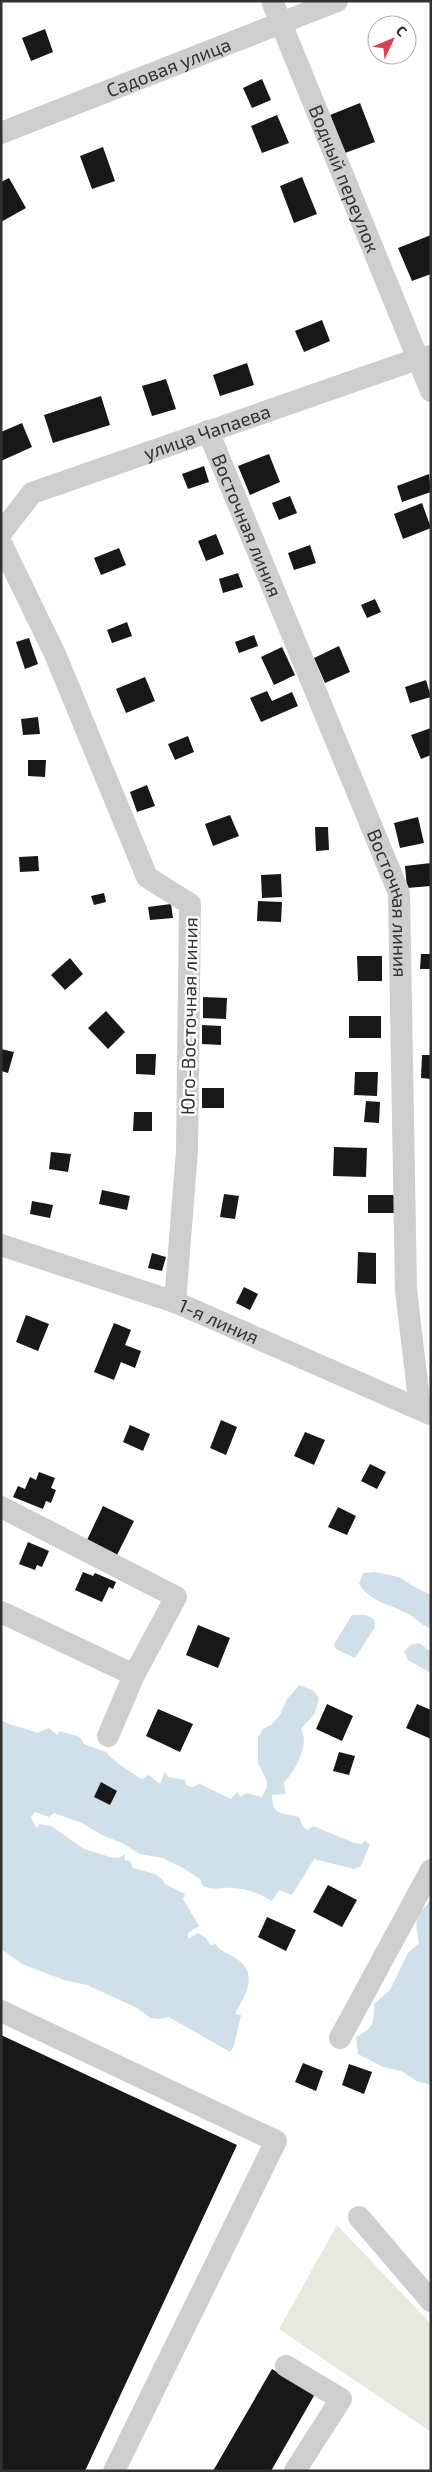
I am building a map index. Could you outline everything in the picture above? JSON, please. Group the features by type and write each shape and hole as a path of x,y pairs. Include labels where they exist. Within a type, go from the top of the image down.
{"street":[{"name":"Водный переулок","path":"272,1 424,357 431,391"},
{"name":"Садовая улица","path":"1,133 337,1"},
{"name":"улица Чапаева","path":"1,533 32,493 424,357"},
{"name":"Восточная линия","path":"208,431 399,893 406,1290 425,1411"},
{"name":"Юго-Восточная линия","path":"1,543 55,654 147,877 190,904 187,1151 175,1302"},
{"name":"1-я линия","path":"1,1245 175,1302 425,1411"},
{"path":"1,1507 176,1597 134,1675 108,1736"},
{"path":"1,1612 134,1675"},
{"path":"340,2038 431,1870"},
{"path":"1,2011 276,2141 114,2471"},
{"path":"359,2217 431,2301"},
{"path":"286,2366 341,2399 295,2471"}],"shaded area":[{"path":"337,2225 431,2324 431,2432 279,2329"}],"water":[{"path":"375,1572 399,1577 431,1595 431,1629 408,1614 374,1598 364,1590 359,1584 363,1573"},
{"path":"352,1615 366,1615 374,1619 375,1627 355,1658 336,1649 334,1644"},
{"path":"419,1643 431,1652 431,1673 408,1660 404,1651 411,1645"},
{"path":"299,1685 314,1691 319,1698 315,1713 301,1729 304,1742 303,1749 293,1771 284,1782 285,1794 272,1795 274,1807 280,1813 299,1817 303,1827 308,1830 313,1826 355,1843 362,1844 365,1841 370,1844 361,1866 354,1869 314,1859 292,1895 279,1890 272,1901 245,1889 203,1886 200,1879 183,1868 162,1858 140,1854 82,1823 54,1813 49,1817 35,1812 31,1817 36,1828 40,1824 51,1826 84,1849 110,1857 119,1858 125,1854 125,1860 130,1861 133,1868 155,1874 165,1884 185,1894 183,1899 199,1926 188,1933 188,1939 198,1933 206,1938 210,1945 216,1944 242,1963 247,1969 249,1976 246,1991 235,2014 241,2015 234,2046 230,2052 169,2017 150,2018 137,2008 87,1985 64,1980 22,1964 1,1949 1,1720 37,1733 49,1728 57,1735 60,1731 80,1737 84,1744 106,1752 117,1763 142,1779 149,1775 160,1784 165,1771 168,1777 185,1780 186,1785 192,1787 200,1784 231,1799 237,1792 241,1797 246,1793 262,1797 267,1787 266,1779 258,1763 258,1737 263,1729 272,1724 280,1715 287,1699"},
{"path":"431,1898 431,2085 417,2081 401,2071 383,2067 358,2054 356,2037 366,2031 372,2024 374,2004 390,1990 408,1953 419,1943 416,1926 418,1914"}],"building":[{"path":"45,29 53,52 31,61 22,38"},
{"path":"262,79 271,100 252,108 243,88"},
{"path":"360,103 375,142 345,153 330,115"},
{"path":"277,115 289,143 262,153 251,126"},
{"path":"103,147 115,181 92,189 80,156"},
{"path":"302,177 317,214 294,223 280,186"},
{"path":"9,178 26,208 1,222 1,182"},
{"path":"431,235 431,274 412,281 398,248"},
{"path":"322,320 330,341 304,352 295,331"},
{"path":"247,363 254,385 220,396 213,375"},
{"path":"166,379 176,409 152,416 142,386"},
{"path":"101,396 110,425 53,443 44,415"},
{"path":"22,423 32,447 1,461 1,432"},
{"path":"269,454 280,482 250,495 238,466"},
{"path":"204,466 209,482 188,489 182,474"},
{"path":"429,474 431,492 402,502 397,486"},
{"path":"290,496 297,513 279,520 272,503"},
{"path":"422,503 431,528 403,539 394,514"},
{"path":"216,534 224,554 206,561 198,541"},
{"path":"310,545 316,563 294,570 288,553"},
{"path":"119,548 126,565 101,575 94,558"},
{"path":"238,573 243,587 223,593 219,579"},
{"path":"375,599 381,612 367,618 361,605"},
{"path":"127,622 132,636 112,643 107,630"},
{"path":"254,635 258,646 239,653 235,642"},
{"path":"29,638 38,664 25,669 16,642"},
{"path":"339,646 350,672 325,683 314,658"},
{"path":"282,647 295,675 274,685 261,657"},
{"path":"145,677 155,701 126,713 116,689"},
{"path":"426,680 431,697 410,703 405,687"},
{"path":"267,691 272,701 292,692 298,706 261,722 250,698"},
{"path":"38,717 40,734 23,735 21,719"},
{"path":"431,728 431,755 421,759 411,735"},
{"path":"188,736 194,752 175,760 168,744"},
{"path":"28,760 46,760 45,777 28,776"},
{"path":"147,785 155,806 137,812 130,792"},
{"path":"230,815 239,836 213,846 205,824"},
{"path":"418,817 424,843 400,848 394,823"},
{"path":"315,827 328,827 329,850 316,851"},
{"path":"38,856 39,871 20,872 19,857"},
{"path":"431,863 431,886 407,888 405,866"},
{"path":"281,874 282,897 262,898 261,875"},
{"path":"104,893 106,902 94,905 91,896"},
{"path":"258,901 282,902 281,922 257,921"},
{"path":"171,904 173,918 150,920 148,907"},
{"path":"421,954 431,954 431,969 420,969"},
{"path":"357,956 382,956 382,981 358,981"},
{"path":"70,958 83,974 65,990 51,975"},
{"path":"203,997 227,998 226,1019 203,1018"},
{"path":"106,1011 125,1032 108,1049 88,1028"},
{"path":"349,1016 381,1016 381,1038 349,1038"},
{"path":"202,1025 221,1026 221,1045 202,1044"},
{"path":"1,1049 14,1052 8,1073 1,1071"},
{"path":"136,1054 156,1054 155,1075 136,1074"},
{"path":"422,1055 431,1055 431,1079 421,1078"},
{"path":"355,1072 378,1072 377,1096 354,1095"},
{"path":"202,1088 224,1088 224,1108 202,1108"},
{"path":"366,1101 380,1102 379,1123 364,1122"},
{"path":"134,1112 152,1112 152,1131 133,1131"},
{"path":"334,1147 367,1148 366,1177 333,1176"},
{"path":"51,1152 71,1154 68,1172 49,1169"},
{"path":"102,1190 130,1196 127,1210 99,1204"},
{"path":"224,1194 239,1196 235,1219 220,1217"},
{"path":"368,1195 394,1195 394,1213 368,1213"},
{"path":"32,1201 53,1205 50,1218 30,1214"},
{"path":"358,1252 376,1253 376,1284 357,1283"},
{"path":"152,1253 166,1257 162,1271 148,1268"},
{"path":"244,1287 258,1294 250,1310 236,1303"},
{"path":"26,1315 49,1324 38,1351 16,1342"},
{"path":"114,1323 131,1330 125,1345 141,1351 135,1368 121,1362 114,1380 94,1372"},
{"path":"221,1420 237,1427 226,1455 210,1448"},
{"path":"130,1425 150,1434 143,1451 123,1442"},
{"path":"305,1432 325,1440 314,1465 294,1456"},
{"path":"370,1464 386,1472 377,1489 361,1481"},
{"path":"39,1472 55,1478 51,1488 56,1490 51,1503 46,1501 43,1509 13,1497 18,1486 25,1489 30,1477 36,1480"},
{"path":"103,1506 134,1521 117,1555 87,1540"},
{"path":"338,1507 356,1516 347,1535 328,1527"},
{"path":"28,1542 49,1551 42,1567 37,1565 35,1570 19,1564"},
{"path":"83,1572 93,1576 95,1573 116,1582 113,1589 109,1587 102,1602 75,1590"},
{"path":"198,1625 230,1638 218,1668 186,1655"},
{"path":"327,1704 353,1716 342,1741 316,1729"},
{"path":"417,1704 431,1710 431,1739 406,1728"},
{"path":"158,1709 193,1724 180,1752 146,1736"},
{"path":"339,1752 355,1756 349,1775 333,1771"},
{"path":"101,1782 117,1791 110,1805 94,1797"},
{"path":"328,1885 357,1900 342,1927 313,1912"},
{"path":"267,1917 296,1930 286,1951 258,1937"},
{"path":"1,2035 237,2145 85,2471 1,2471"},
{"path":"303,2063 323,2071 316,2091 295,2082"},
{"path":"349,2064 372,2072 364,2094 342,2085"},
{"path":"272,2369 315,2394 271,2471 213,2471"}]}
